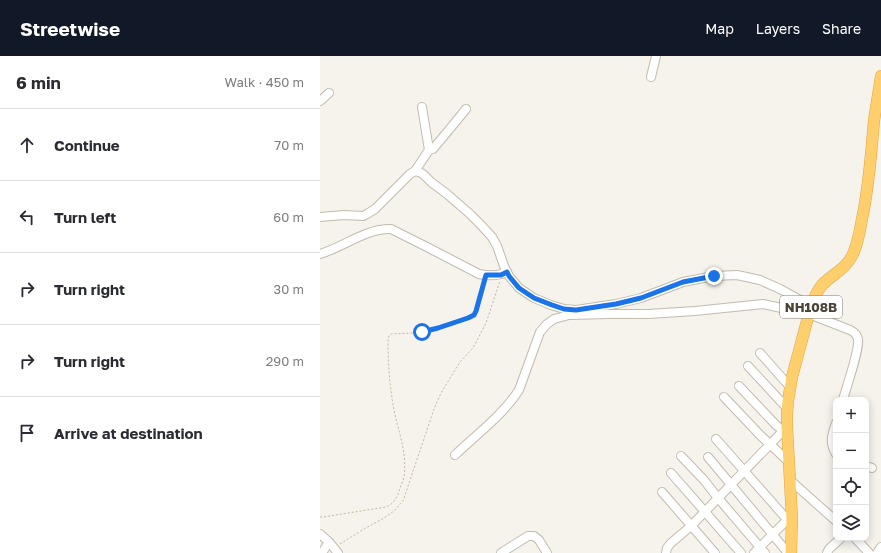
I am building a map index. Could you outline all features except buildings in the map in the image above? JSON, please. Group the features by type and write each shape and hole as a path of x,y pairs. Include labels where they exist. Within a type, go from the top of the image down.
{"highway":[{"name":"NH108B","path":"789,553 790,481 785,433 790,387 810,310 818,291 822,285 850,260 856,246 864,213 868,186 874,120 881,76"}],"street":[{"path":"651,77 656,56"},
{"path":"320,101 329,93"},
{"path":"422,107 429,150"},
{"path":"320,218 344,215 363,216 367,214 414,171 429,150 433,148 466,109"},
{"path":"414,171 423,174 482,225 497,246 504,274"},
{"path":"320,254 371,233 386,229 391,230 479,274 504,274 509,276 519,288 534,298 564,309 576,310 616,304 641,298 683,282 714,276 737,275 760,280 780,289 810,310 855,333 858,338 858,348 844,397"},
{"path":"455,455 514,398 519,390 540,332 554,319 569,315 648,314 763,304 810,310"},
{"path":"760,353 790,387"},
{"path":"748,366 787,408"},
{"path":"666,553 667,548 671,543 691,526 770,445 785,433 739,386"},
{"path":"724,397 770,445 789,462"},
{"path":"833,432 833,447"},
{"path":"681,456 704,480 760,551 772,534 789,523 716,439"},
{"path":"708,457 789,553"},
{"path":"671,473 706,511 741,553"},
{"path":"790,481 833,518"},
{"path":"662,492 715,553"},
{"path":"320,534 334,548 322,553"},
{"path":"501,553 528,536 534,536 539,540 547,553"},
{"path":"827,553 838,541"},
{"path":"857,541 865,551"},
{"path":"877,553 881,547"}],"path":[{"path":"334,548 384,518 404,501 434,409 441,393 460,362 473,348 486,323 499,284 504,274"},
{"path":"320,516 323,517 386,507 394,502 399,493 404,477 405,461 392,399 388,368 389,336 397,333 428,331 474,315 486,275"}],"route":[{"path":"422,332 474,315 486,275 501,275 507,272 519,288 534,298 564,309 576,310 616,304 641,298 683,282 714,276"}]}
